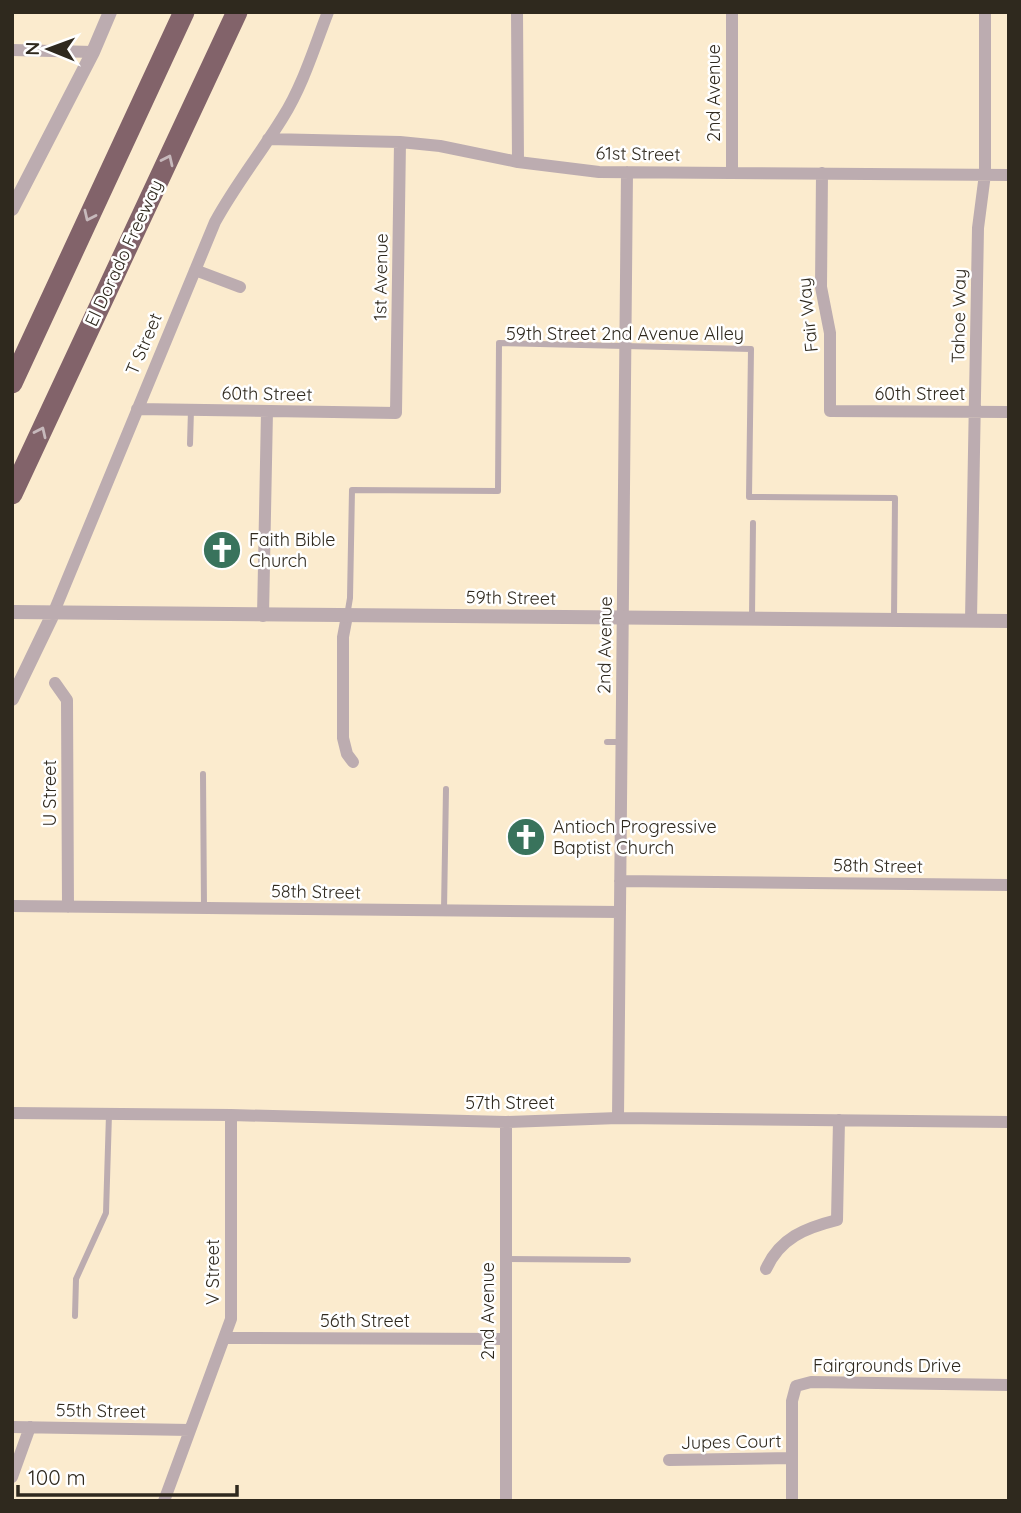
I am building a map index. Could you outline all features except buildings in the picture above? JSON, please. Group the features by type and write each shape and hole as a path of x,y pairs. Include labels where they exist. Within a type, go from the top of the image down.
{"highway":[{"path":"149,88 177,12"},
{"path":"12,383 184,12"},
{"name":"El Dorado Freeway","path":"12,494 237,12"}],"street":[{"path":"12,209 93,51 110,12"},
{"name":"T Street","path":"12,699 53,614 195,270 230,195 268,139 300,84 328,12"},
{"path":"517,12 518,162"},
{"name":"2nd Avenue","path":"732,12 732,173"},
{"name":"Tahoe Way","path":"971,620 978,228 985,174 985,12"},
{"path":"12,50 93,51"},
{"name":"61st Street","path":"268,139 400,142 440,146 562,169 627,172 1009,175"},
{"name":"1st Avenue","path":"396,413 400,142"},
{"name":"2nd Avenue","path":"618,1118 627,172"},
{"name":"Fair Way","path":"822,173 821,287 830,333 830,411"},
{"path":"195,270 240,287"},
{"name":"60th Street","path":"137,409 396,413"},
{"path":"263,616 267,411"},
{"name":"60th Street","path":"830,411 1009,412"},
{"name":"59th Street","path":"12,612 1009,621"},
{"path":"347,616 343,637 343,738 347,754 353,762"},
{"name":"U Street","path":"55,683 67,699 68,907"},
{"name":"58th Street","path":"620,881 1009,885"},
{"name":"58th Street","path":"12,906 444,910 501,906 620,912"},
{"name":"57th Street","path":"12,1113 506,1122 618,1118 1009,1122"},
{"name":"V Street","path":"164,1501 231,1319 230,1115"},
{"path":"766,1269 780,1245 793,1235 837,1220 839,1121"},
{"name":"2nd Avenue","path":"506,1122 506,1501"},
{"name":"56th Street","path":"224,1338 506,1339"},
{"name":"Fairgrounds Drive","path":"792,1501 792,1401 796,1386 804,1383 1009,1385"},
{"name":"55th Street","path":"12,1427 190,1430"},
{"path":"12,1476 30,1427"},
{"name":"Jupes Court","path":"669,1460 792,1458"}],"lane":[{"name":"59th Street 2nd Avenue Alley","path":"347,616 350,598 352,491 498,491 499,344 751,349 749,497 895,498 894,620"},
{"path":"190,444 191,410"},
{"path":"752,619 753,523"},
{"path":"607,742 621,742"},
{"path":"203,774 204,908"},
{"path":"444,910 446,789"},
{"path":"75,1316 76,1279 106,1213 109,1114"},
{"path":"506,1259 628,1260"}],"place":[{"name":"Faith Bible Church","path":"222,550"},
{"name":"Antioch Progressive Baptist Church","path":"526,837"}]}
